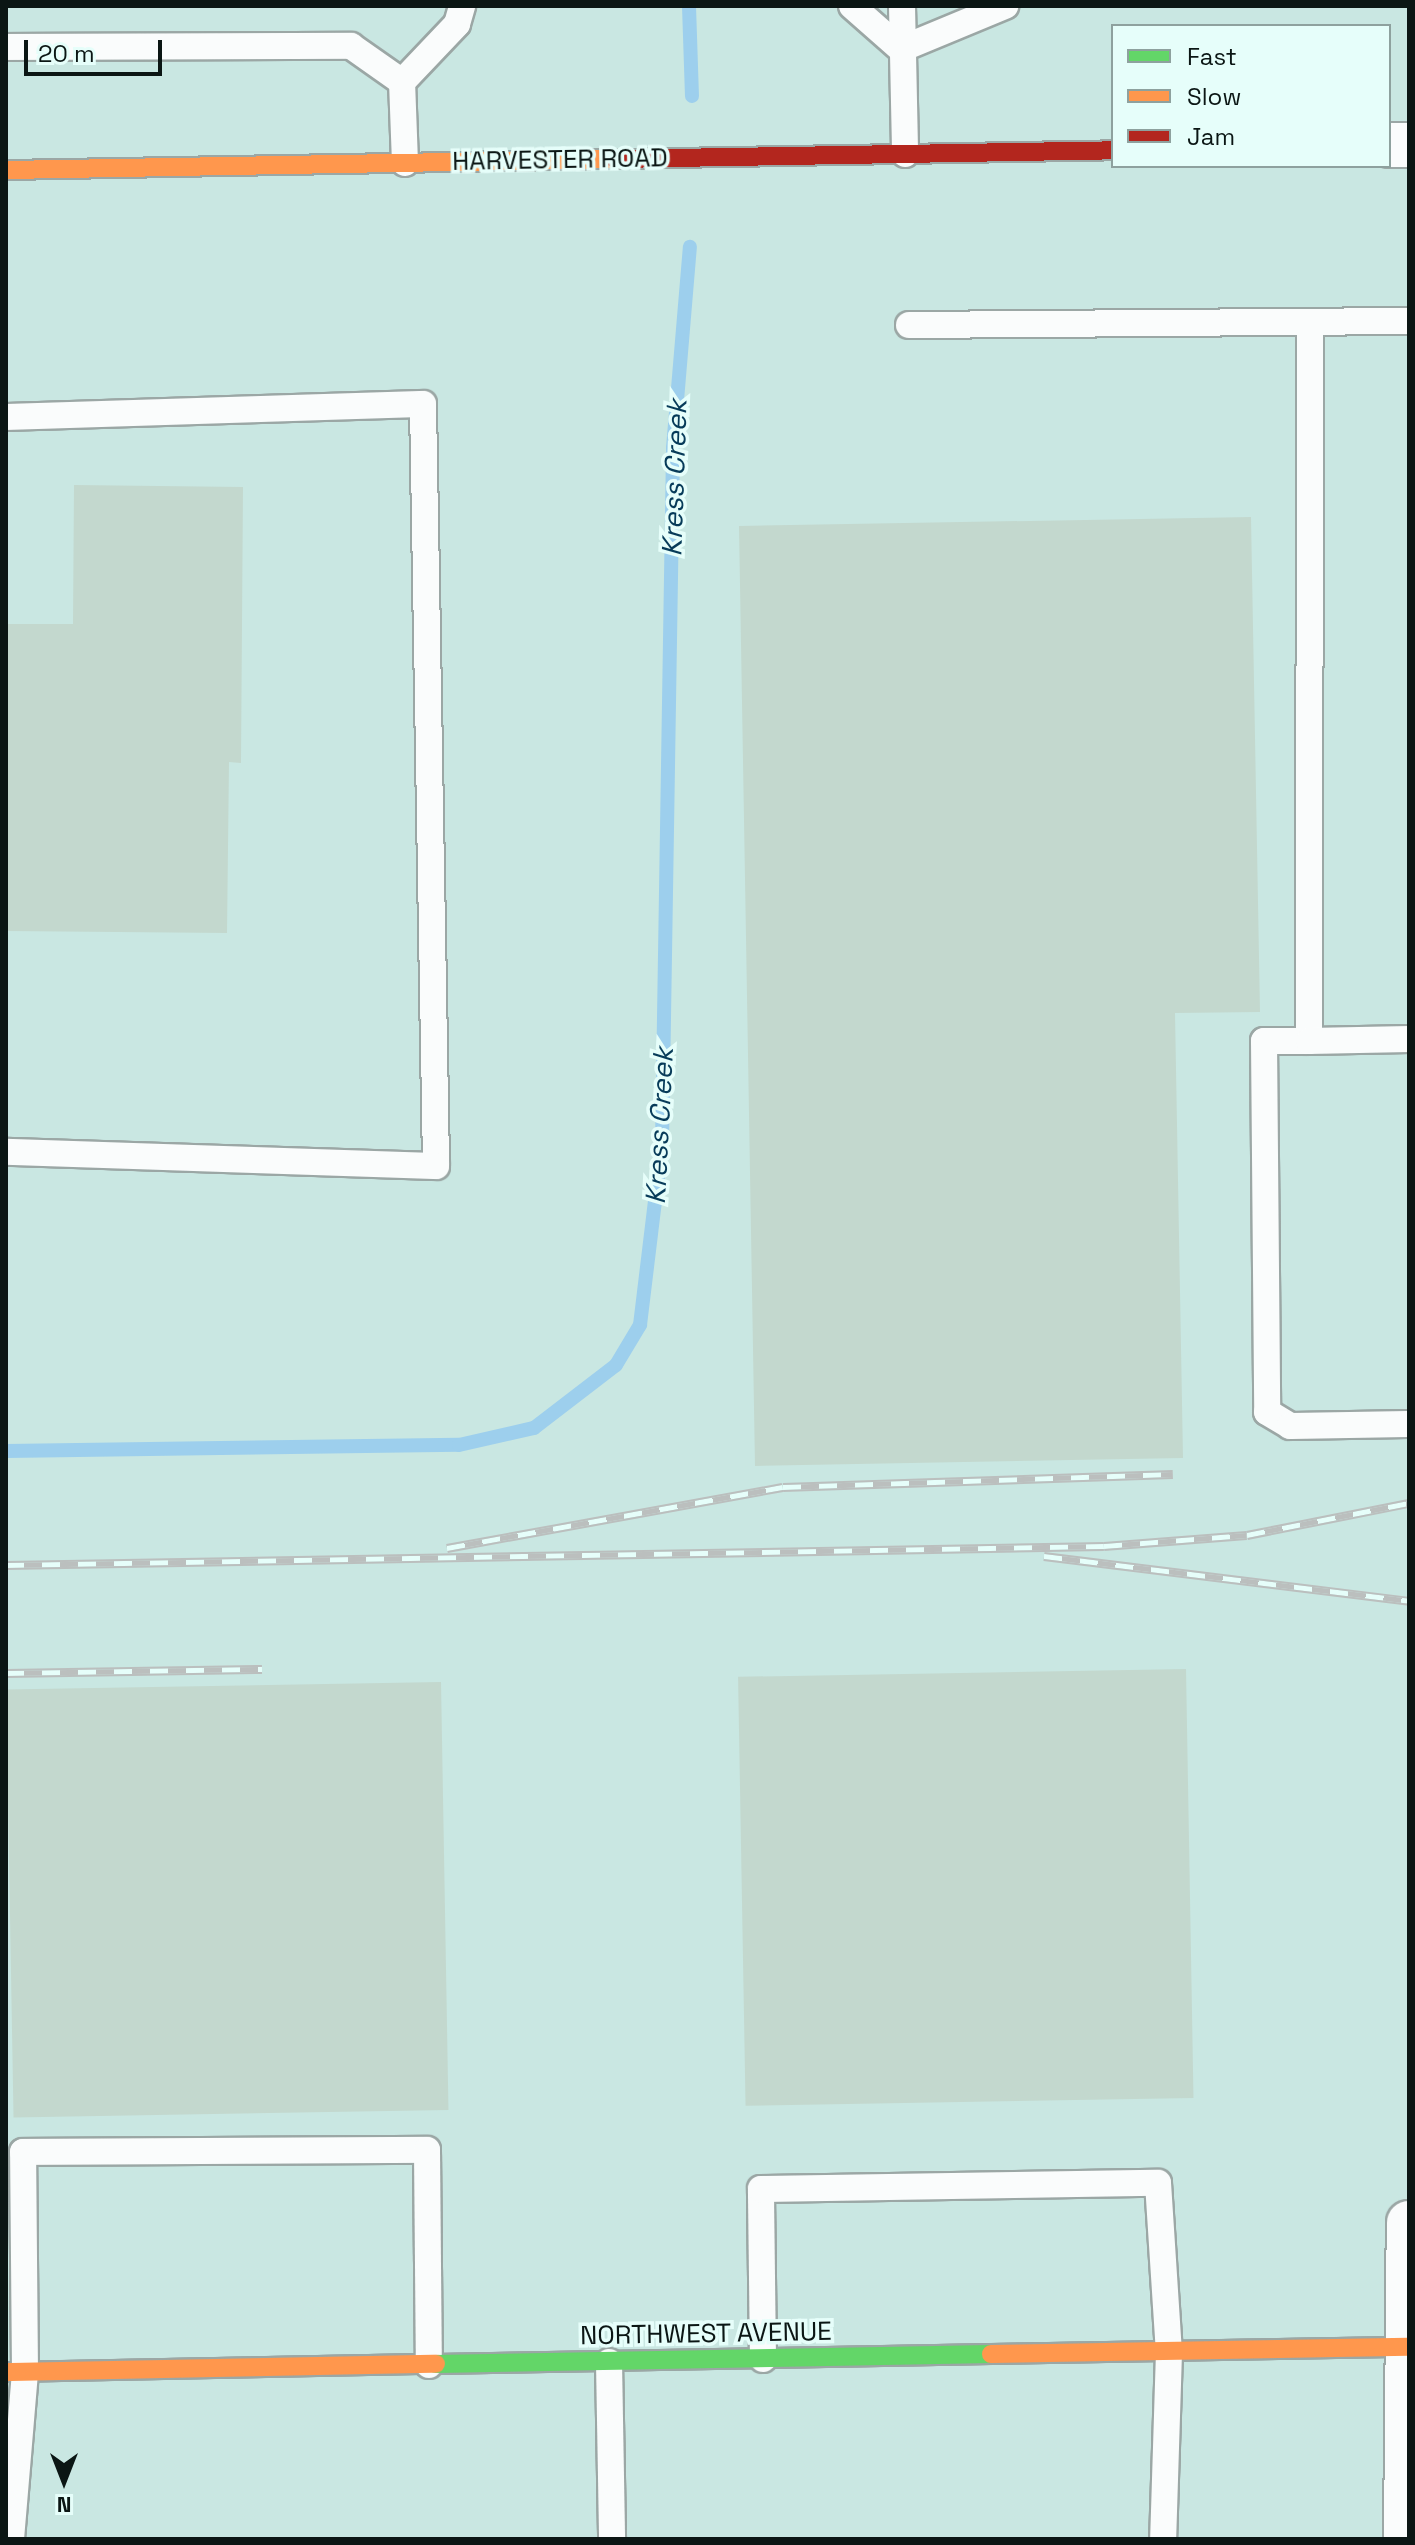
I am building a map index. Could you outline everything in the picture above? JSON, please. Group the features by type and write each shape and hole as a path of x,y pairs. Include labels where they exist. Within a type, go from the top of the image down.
{"street":[{"name":"HARVESTER ROAD","path":"6,170 1111,150"},
{"path":"1406,2539 1409,2223"},
{"name":"NORTHWEST AVENUE","path":"16,2372 1408,2347"}],"lane":[{"path":"405,163 402,82 457,24 462,6"},
{"path":"852,6 901,49"},
{"path":"902,6 905,154"},
{"path":"901,49 1005,6"},
{"path":"6,47 351,46 402,82"},
{"path":"909,325 1409,321"},
{"path":"1309,1041 1310,322"},
{"path":"6,417 423,404 436,1166 6,1152"},
{"path":"1409,1039 1264,1041 1267,1412 1290,1426 1409,1424"},
{"path":"11,2539 16,2372 14,2152 427,2150 429,2365"},
{"path":"763,2359 761,2189 1158,2183 1169,2352 1163,2539"},
{"path":"609,2362 612,2539"}],"shaded area":[{"path":"6,6 1409,6 1409,2539 6,2539"}],"building":[{"path":"74,485 243,487 241,763 229,762 227,933 6,931 6,624 73,624"},
{"path":"1251,517 1260,1012 1175,1013 1183,1458 755,1466 739,526"},
{"path":"1186,1669 1193,2098 746,2106 738,1677"},
{"path":"441,1682 448,2110 14,2118 6,1690"}],"waterway":[{"name":"Kress Creek","path":"689,6 692,96"},
{"name":"Kress Creek","path":"6,1451 459,1445 534,1428 616,1365 640,1325 662,1144 673,448 690,247"}],"railway":[{"path":"447,1548 783,1487 1173,1474"},
{"path":"6,1565 1104,1546 1247,1535 1409,1503"},
{"path":"1044,1556 1409,1601"},
{"path":"6,1673 262,1669"}],"traffic: fast":[{"path":"436,2364 991,2354"}],"traffic: slow":[{"path":"6,170 615,159"},
{"path":"991,2354 1408,2347"},
{"path":"6,2372 436,2364"}],"traffic: jam":[{"path":"615,159 1111,150"}]}
